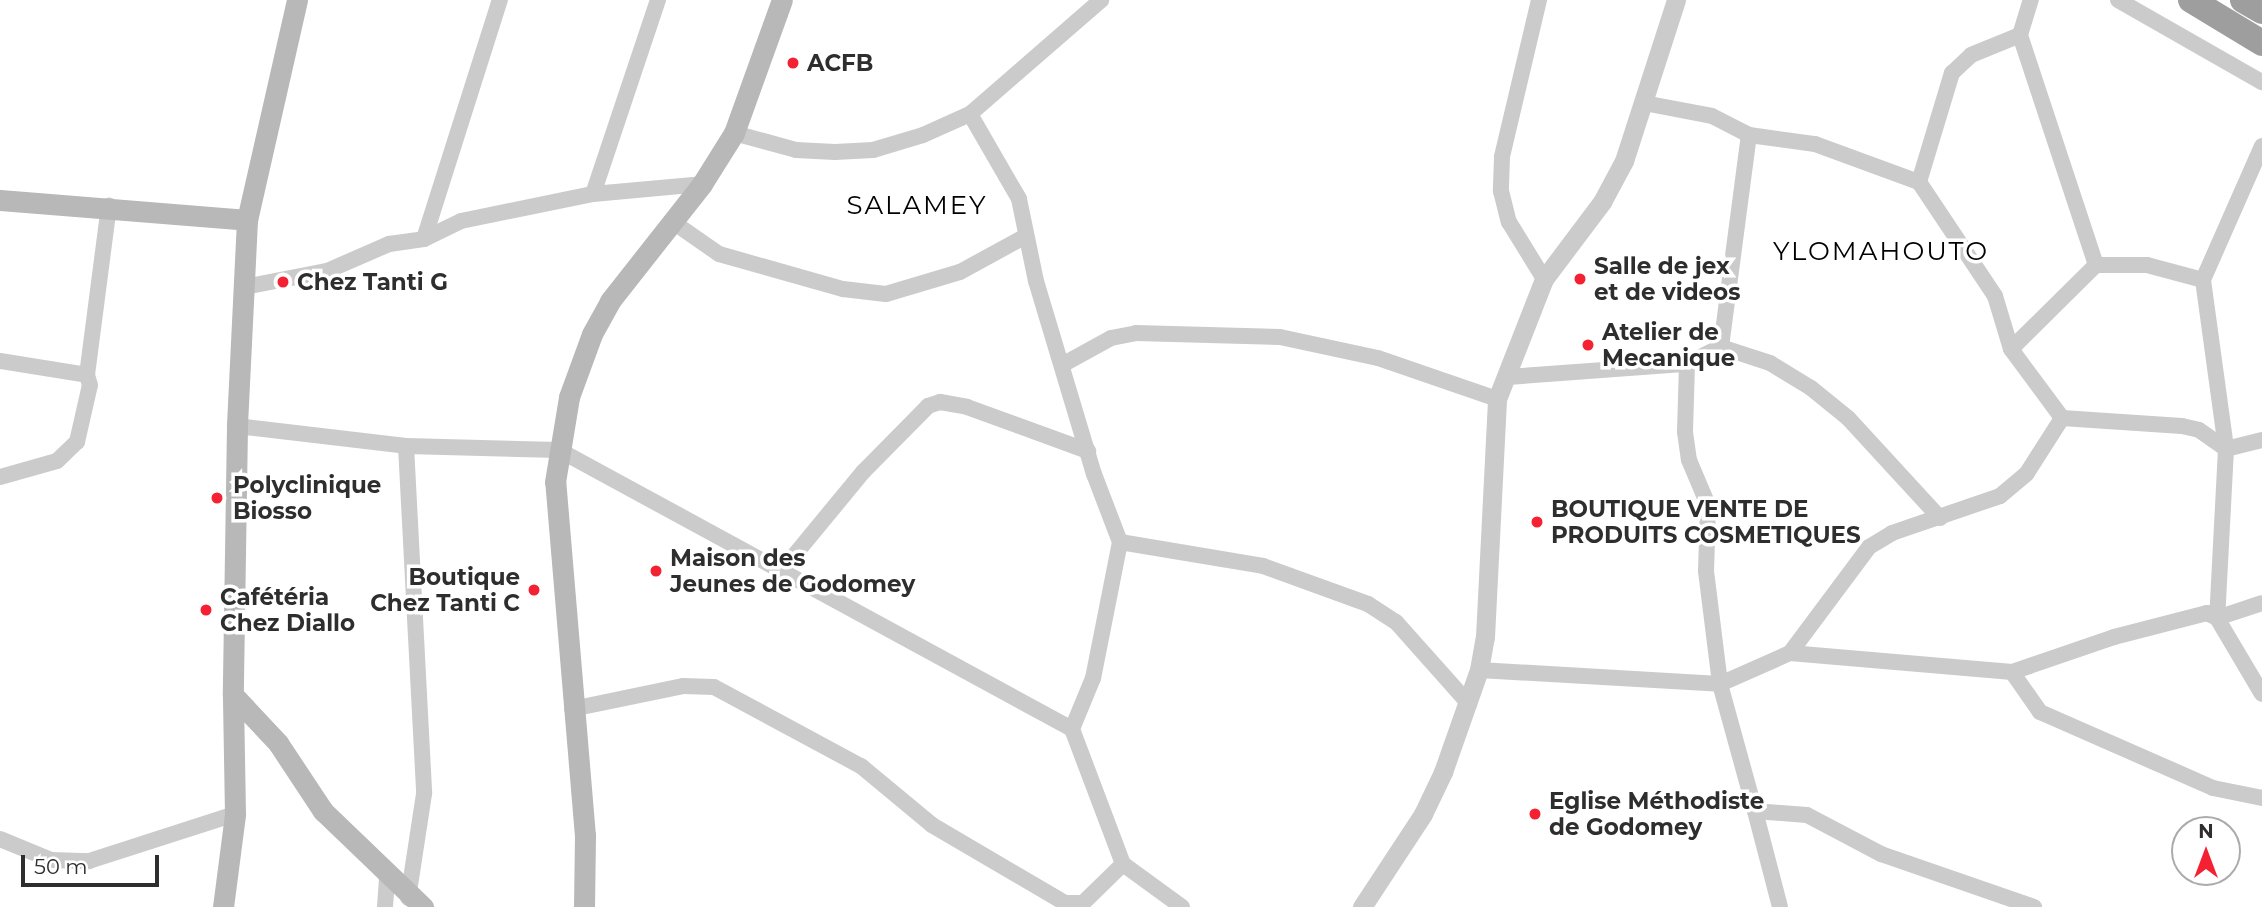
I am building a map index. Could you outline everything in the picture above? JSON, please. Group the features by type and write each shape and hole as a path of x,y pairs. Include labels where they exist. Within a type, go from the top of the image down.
{"highway":[{"path":"2191,0 2262,43"},
{"path":"2243,0 2262,10"}],"main road":[{"path":"223,907 234,814 237,426 247,220 297,0"},
{"path":"584,907 585,836 572,709 555,482 569,397 592,334 629,274 702,184 734,133 782,0"},
{"path":"0,200 109,205 247,220"},
{"path":"233,695 278,743 323,811 415,902"}],"street":[{"path":"424,239 500,0"},
{"path":"593,194 658,0"},
{"path":"734,133 796,150 873,150 970,114 1101,0"},
{"path":"1539,0 1502,158 1501,191 1509,222 1544,279"},
{"path":"1362,907 1423,814 1469,704 1479,670 1485,637 1497,399 1508,377 1544,279 1602,202 1624,161 1676,0"},
{"path":"2031,0 2020,34 2096,265"},
{"path":"2118,0 2262,82"},
{"path":"1919,182 1959,64 2020,34"},
{"path":"1644,103 1712,116 1749,135 1815,144 1919,182 1995,296 2011,349 2062,418 2182,426 2199,430 2226,449 2262,440"},
{"path":"970,114 1019,199 1025,217 1024,237 1088,451 1120,542 1093,678 1072,729"},
{"path":"1721,347 1749,135"},
{"path":"2217,618 2226,449 2203,280 2262,146"},
{"path":"244,287 327,271 389,244 424,239 461,220 593,194 702,184"},
{"path":"0,477 57,461 77,442 86,414 90,385 87,375 109,205"},
{"path":"673,222 719,254 843,289 886,294 960,272 1024,237"},
{"path":"2011,349 2096,265 2147,265 2203,280"},
{"path":"1062,365 1111,338 1136,333 1280,337 1378,358 1497,399"},
{"path":"1508,377 1688,364 1721,347 1770,363 1811,388 1847,418 1940,517"},
{"path":"0,361 87,375"},
{"path":"1688,364 1685,432 1689,460 1708,505 1706,571 1720,684 1780,907"},
{"path":"783,569 863,472 928,406 940,402 967,407 1088,451"},
{"path":"1790,653 1869,547 1892,533 1940,517 2009,488 2027,473 2062,418"},
{"path":"237,426 406,446 559,450 783,569 1072,729 1123,864 1182,907"},
{"path":"406,446 424,782 415,902"},
{"path":"1120,542 1263,566 1368,604 1396,622 1469,704"},
{"path":"2217,618 2262,603"},
{"path":"1479,670 1720,684 1790,653 2012,672 2114,637 2207,613 2217,618 2262,695"},
{"path":"2012,672 2040,712 2213,788 2262,798"},
{"path":"572,709 683,686 714,687 861,766 932,825 1065,903 1083,903 1123,864"},
{"path":"1755,811 1807,815 1881,854 2034,907"},
{"path":"0,839 51,860 89,861 234,814"},
{"path":"385,907 387,876"}],"place":[{"name":"ACFB","path":"793,63"},
{"name":"Salle de jex et de videos","path":"1580,279"},
{"name":"Chez Tanti G","path":"283,282"},
{"name":"Atelier de Mecanique","path":"1588,345"},
{"name":"Polyclinique Biosso","path":"217,498"},
{"name":"BOUTIQUE VENTE DE PRODUITS COSMETIQUES","path":"1537,522"},
{"name":"Maison des Jeunes de Godomey","path":"656,571"},
{"name":"Boutique Chez Tanti C","path":"534,590"},
{"name":"Cafétéria Chez Diallo","path":"206,610"},
{"name":"Eglise Méthodiste de Godomey","path":"1535,814"}],"district":[{"name":"SALAMEY","path":"917,206"},
{"name":"YLOMAHOUTO","path":"1881,252"}]}
